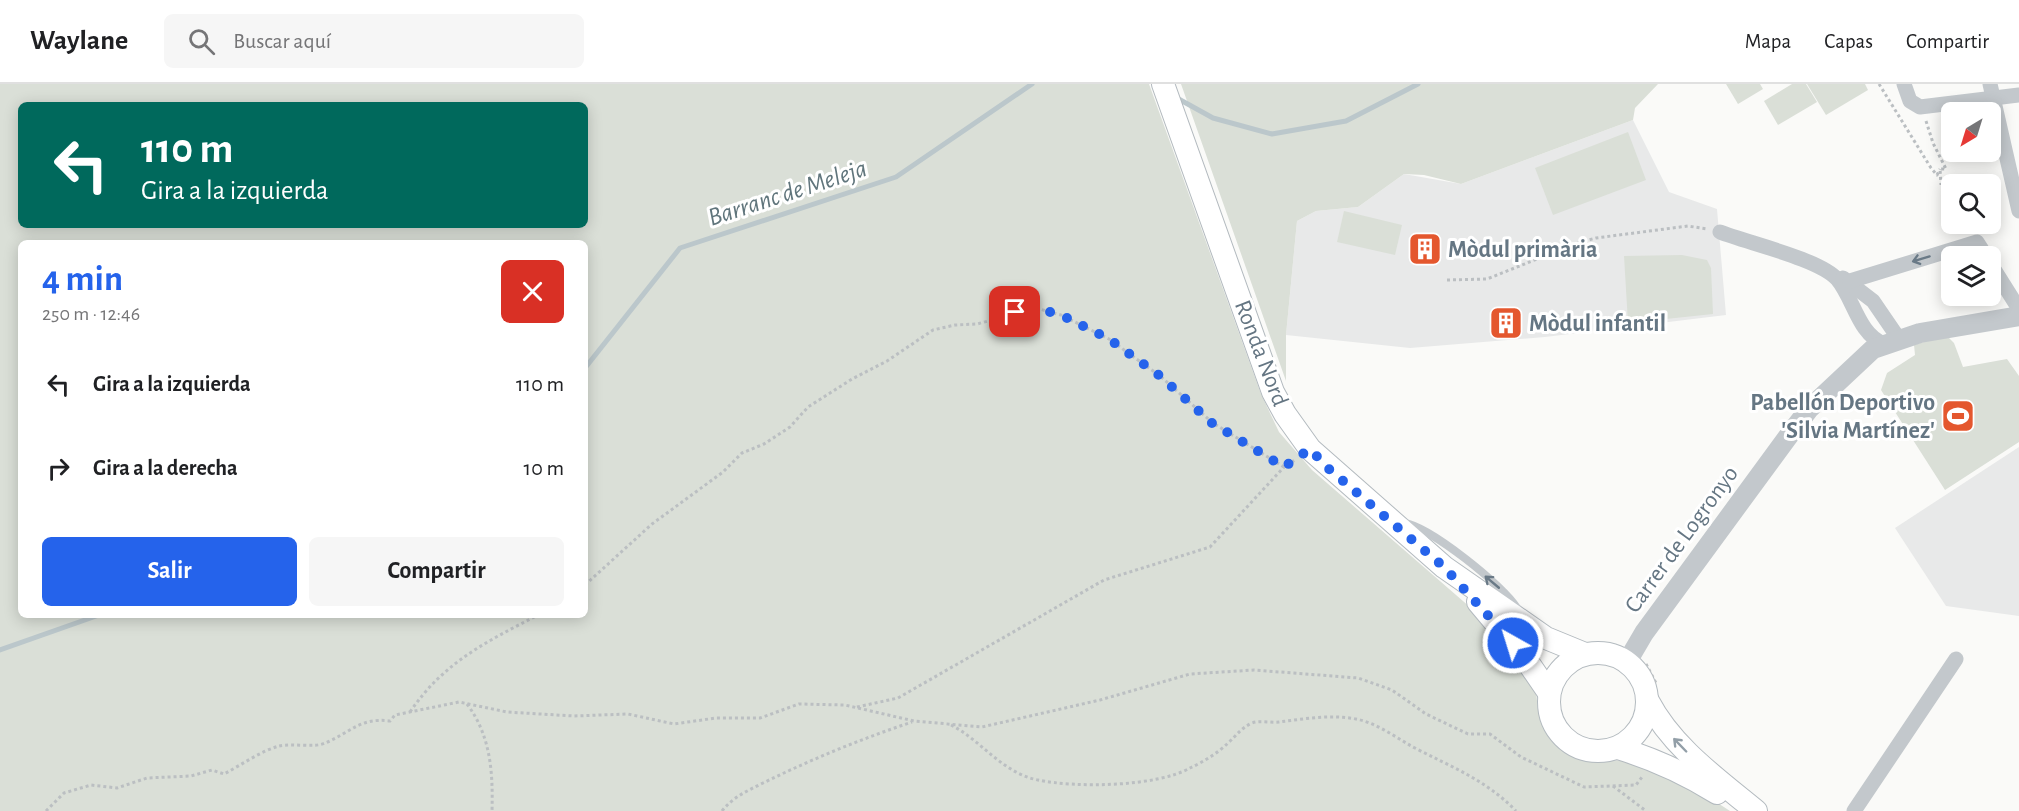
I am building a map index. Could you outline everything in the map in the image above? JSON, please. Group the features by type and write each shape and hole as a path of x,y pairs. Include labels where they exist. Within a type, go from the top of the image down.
{"main road":[{"name":"Ronda Nord","path":"1163,84 1274,392 1285,414 1310,449 1444,567 1496,622 1549,693"},
{"name":"Ronda Nord","path":"1444,567 1546,638 1586,654"},
{"path":"1653,697 1640,729 1618,748 1603,752 1588,751 1574,746 1561,736 1548,709 1549,693 1561,668 1586,654 1614,655 1636,660 1639,675 1653,697 1674,738 1696,761 1756,811"},
{"path":"1618,748 1648,757 1687,775 1745,811"}],"street":[{"path":"1904,84 1918,105 1992,91 2019,95"},
{"path":"1992,91 2019,211"},
{"path":"1720,232 1797,258 1844,281 1873,301 1891,342"},
{"path":"1963,246 1977,242 1980,246"},
{"path":"1844,281 1941,253"},
{"path":"1844,281 1866,333 1865,349 1860,360"},
{"path":"2001,286 2016,317"},
{"name":"Carrer de Logronyo","path":"1636,660 1644,633 1792,431 1809,409 1860,360 1891,342 1948,327 2016,317"},
{"path":"1866,333 1891,342"},
{"path":"1854,811 1956,659"}],"lane":[{"path":"1393,522 1418,525 1446,545 1510,598 1529,627"}],"path":[{"path":"1879,84 1931,168 1937,175 1940,169"},
{"path":"1918,105 1946,169 1940,169"},
{"path":"1940,169 1941,185"},
{"path":"1447,280 1487,279 1577,243 1596,238 1688,226 1720,232"},
{"path":"588,582 652,524 723,472 742,453 764,444 790,427 808,407 852,379 887,362 933,330 955,325 977,324 1036,308 1061,315 1109,339 1160,376 1212,423 1284,467"},
{"path":"855,707 898,698 1104,580 1210,547 1284,467 1310,449"},
{"path":"410,712 427,687 449,666 533,618"},
{"path":"1636,660 1653,697"},
{"path":"46,811 64,793 91,785 117,788 147,778 192,776 212,770 224,774 276,747 295,744 324,744 373,719 390,721 395,715 459,702 507,712 574,716 628,714 674,724 716,718 760,718 799,704 845,705 914,721 982,727 1100,700 1190,674 1254,670 1358,678 1392,690 1426,714 1468,734 1490,734 1521,757 1584,787 1636,785 1651,766 1648,757"},
{"path":"466,704 475,715 488,747 492,771 492,811"},
{"path":"949,724 963,731 982,749 1021,775 1039,780 1116,784 1171,777 1181,773 1228,744 1240,729 1255,722 1273,723 1323,718 1357,719 1397,736 1410,746 1463,770 1503,798 1516,811"},
{"path":"722,811 747,790 785,770 843,746 914,721"},
{"path":"1612,785 1646,811"}],"shaded area":[{"path":"0,84 1149,84 1261,394 1279,432 1312,470 1486,621 1536,691 1538,710 1545,732 1561,750 1582,759 1631,761 1707,796 1730,811 0,811"},
{"path":"1181,84 1658,84 1635,108 1633,120 1461,184 1424,175 1404,174 1358,207 1316,211 1297,221 1286,335 1286,381"},
{"path":"1726,84 1760,84 1763,89 1738,104"},
{"path":"1792,84 1806,84 1817,102 1778,125 1764,101"},
{"path":"1807,84 1865,84 1868,90 1826,115"},
{"path":"1633,120 1669,192 1717,209 1726,315 1545,337 1410,348 1286,335 1297,221 1316,211 1358,207 1404,174 1461,184"},
{"path":"1628,132 1646,180 1553,215 1535,168"},
{"path":"1344,211 1402,225 1395,255 1337,242"},
{"path":"1682,255 1707,260 1711,268 1713,314 1628,323 1624,256"},
{"name":"Pabellón Deportivo 'Silvia Martínez'","path":"1946,335 1954,343 1963,367 2007,359 2019,376 2019,442 1945,490 1881,390 1887,373 1915,355 1914,345"},
{"path":"2019,447 2019,616 1946,606 1895,528"}],"waterway":[{"name":"Barranc de Meleja","path":"588,364 680,248 896,177 1032,84"},
{"name":"Barranc de Meleja","path":"1175,97 1213,118 1272,134 1346,121 1418,84"},
{"name":"Barranc de Meleja","path":"0,650 91,618"}],"place":[{"name":"Mòdul primària","path":"1425,249"},
{"name":"Mòdul infantil","path":"1506,323"},
{"name":"Pabellón Deportivo 'Silvia Martínez'","path":"1958,416"}],"route":[{"path":"1015,312 1036,308 1061,315 1109,339 1160,376 1212,423 1257,453 1284,467 1310,449 1329,469 1444,567 1489,613 1513,643"}]}
